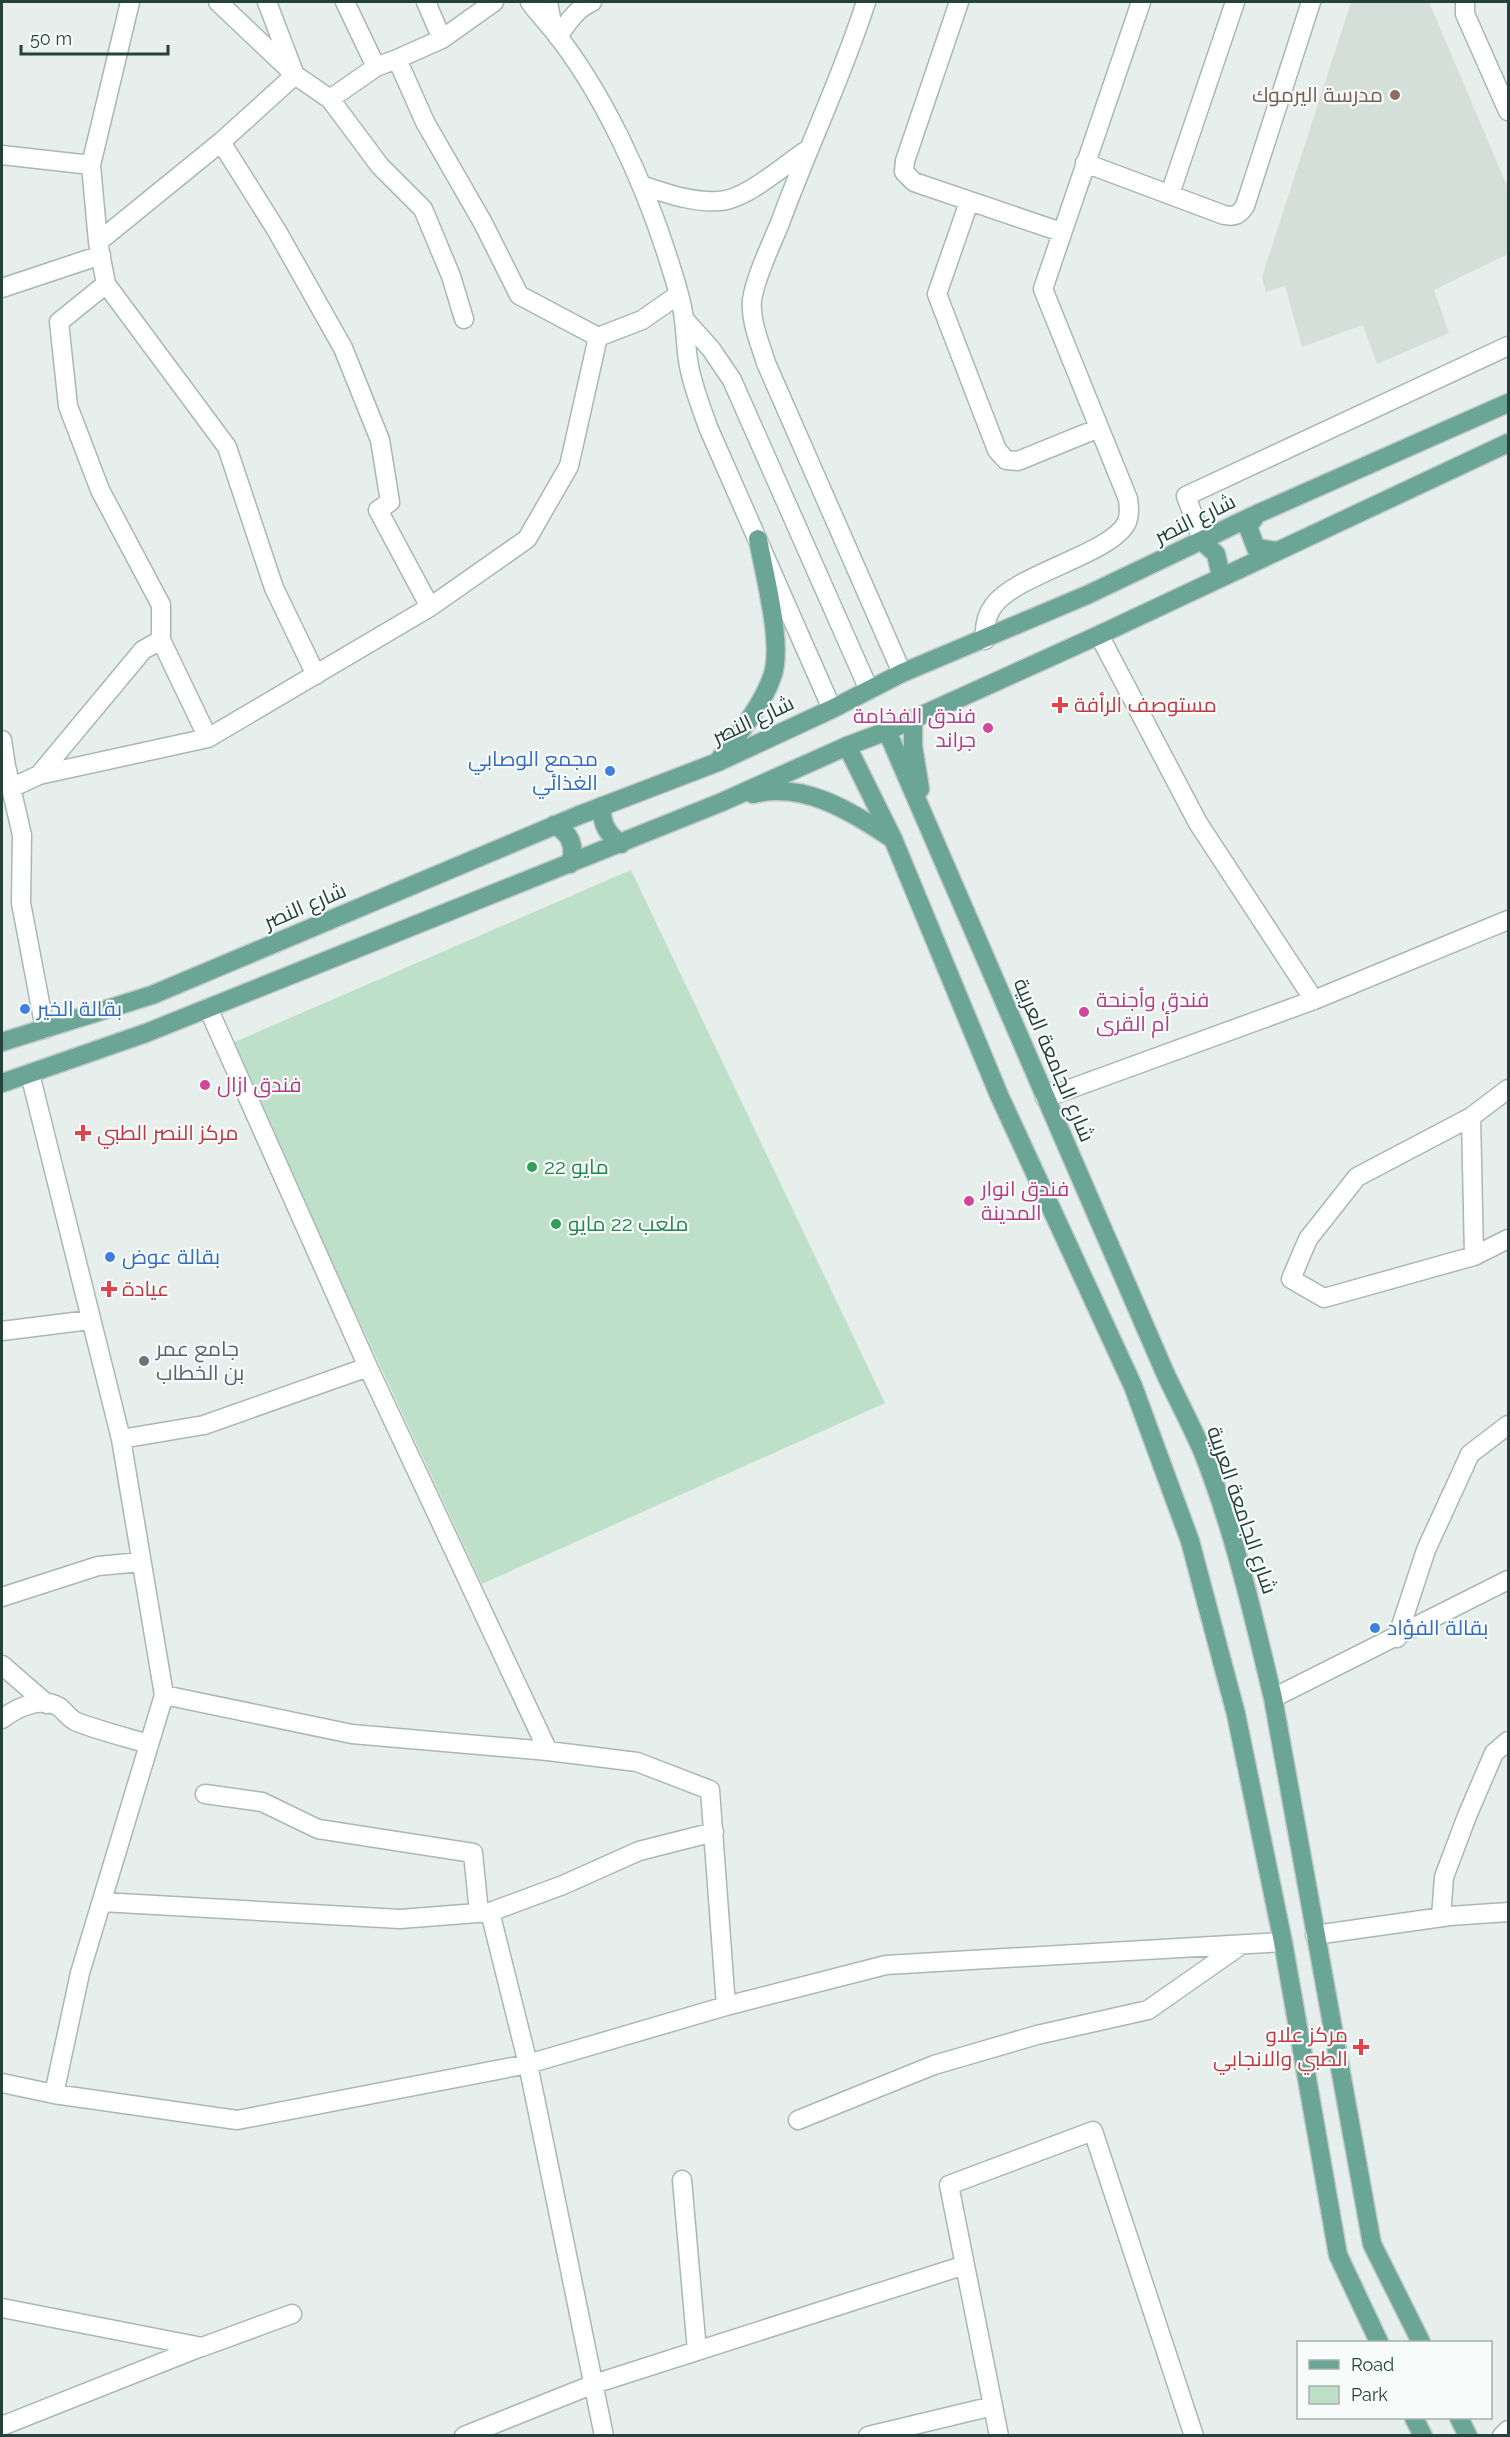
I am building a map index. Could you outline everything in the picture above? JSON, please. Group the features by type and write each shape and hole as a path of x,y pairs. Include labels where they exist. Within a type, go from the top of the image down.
{"main road":[{"name":"شارع النصر","path":"2,1042 152,995 554,825 718,762 832,709 902,673 985,640 1203,542 1257,514 1509,403"},
{"path":"2,1083 146,1033 722,802 887,731 1099,635 1509,443"},
{"path":"1257,514 1248,527 1256,548 1276,551"},
{"path":"718,762 759,704 773,676 776,641 758,539"},
{"path":"1203,542 1216,554 1221,576"},
{"path":"914,719 912,746 928,826"},
{"name":"شارع الجامعة العربية","path":"887,731 1166,1375 1202,1450 1229,1528 1274,1698 1372,2244 1420,2341"},
{"path":"848,746 893,839 999,1095 1133,1386 1190,1541 1236,1714 1282,1942 1338,2255 1378,2341"},
{"path":"722,802 766,791 806,795 831,801 893,839"},
{"path":"602,806 603,824 607,832 621,844"},
{"path":"554,825 567,834 571,841 573,849 570,864"},
{"path":"1414,2419 1423,2436"},
{"path":"1460,2419 1468,2436"}],"street":[{"path":"130,2 91,165 99,249 106,284 227,447 274,588 316,675"},
{"path":"218,2 295,75 330,99 380,166 423,209 452,276 464,319"},
{"path":"267,2 295,75"},
{"path":"345,2 376,67"},
{"path":"426,2 442,39"},
{"path":"330,99 376,67 442,39 494,2"},
{"path":"530,2 556,33 603,109 641,185 668,258 684,319 688,363 708,427 832,709"},
{"path":"548,2 556,33"},
{"path":"556,33 586,4 592,2"},
{"path":"866,2 856,33 807,150 752,300 753,318 766,363 902,673"},
{"path":"959,2 905,161 904,172 914,182 1061,232"},
{"path":"985,640 984,631 989,613 1002,597 1108,541 1127,522 1128,499 1043,289 1141,2"},
{"path":"1170,194 1235,2"},
{"path":"1085,163 1224,215 1232,216 1240,213 1245,206 1311,2"},
{"path":"1464,2 1465,14 1509,111"},
{"path":"397,59 425,122 483,223 519,295 598,337 642,320 678,296"},
{"path":"2,288 99,249 295,75"},
{"path":"221,142 277,231 344,348 380,440 390,502 378,510 430,607"},
{"path":"641,185 674,196 720,201 744,193 807,150"},
{"path":"2,155 91,165"},
{"path":"969,202 937,294 997,450 1006,460 1018,461 1099,428"},
{"path":"106,284 59,322 68,406 100,490 161,606 161,640 208,738"},
{"path":"684,319 722,364 736,389 869,690"},
{"path":"11,788 39,775 208,738 430,607 528,539 569,466 598,337"},
{"path":"1203,542 1186,496 1509,346"},
{"path":"1099,635 1198,823 1314,1000"},
{"path":"39,775 143,650 161,640"},
{"path":"2,740 4,766 22,835 21,903 45,1029"},
{"path":"1045,1098 1314,1000 1509,920"},
{"path":"208,1008 368,1367 548,1751"},
{"path":"30,1074 121,1439 164,1695 80,1973 54,2094"},
{"path":"1509,1089 1471,1117 1357,1177 1308,1239 1291,1279 1324,1298 1474,1256 1509,1239"},
{"path":"1471,1117 1474,1256"},
{"path":"2,1332 90,1320"},
{"path":"121,1439 204,1425 368,1367"},
{"path":"1397,1638 1426,1550 1470,1454 1509,1425"},
{"path":"2,1597 98,1566 141,1562"},
{"path":"1274,1698 1509,1580"},
{"path":"2,1665 48,1704 58,1707 73,1721 149,1744"},
{"path":"164,1695 352,1734 548,1751 637,1762 710,1790 726,2006"},
{"path":"2,1719 15,1708 48,1704"},
{"path":"1441,1917 1444,1877 1467,1816 1494,1753 1509,1741"},
{"path":"205,1794 262,1802 318,1829 474,1853 484,1912 528,2064 604,2436"},
{"path":"102,1902 400,1919 484,1912 563,1885 639,1851 714,1832"},
{"path":"1315,1935 1441,1917 1509,1912"},
{"path":"2,2083 54,2094 237,2120 528,2064 726,2006 886,1965 1282,1942"},
{"path":"798,2120 934,2066 1037,2035 1148,2010 1242,1944"},
{"path":"999,2436 949,2185 1093,2131 1194,2436"},
{"path":"682,2180 698,2351"},
{"path":"470,2434 594,2384 965,2265"},
{"path":"2,2308 202,2347"},
{"path":"2,2426 292,2314"},
{"path":"868,2436 993,2406"},
{"path":"1503,2436 1509,2430"}],"shaded area":[{"name":"مدرسة اليرموك","path":"1351,2 1429,2 1508,188 1508,254 1434,290 1449,333 1377,364 1363,325 1302,347 1285,286 1266,292 1262,277"}],"green space":[{"name":"ملعب 22 مايو","path":"631,870 885,1403 482,1584 230,1044"}],"place":[{"name":"مدرسة اليرموك","path":"1395,95"},
{"name":"مستوصف الرأفة","path":"1060,705"},
{"name":"فندق الفخامة جراند","path":"988,728"},
{"name":"مجمع الوصابي الغذائي","path":"610,771"},
{"name":"بقالة الخير","path":"25,1009"},
{"name":"فندق وأجنحة أم القرى","path":"1084,1012"},
{"name":"فندق ازال","path":"205,1085"},
{"name":"مركز النصر الطبي","path":"83,1133"},
{"name":"22 مايو","path":"532,1167"},
{"name":"فندق انوار المدينة","path":"969,1201"},
{"name":"ملعب 22 مايو","path":"556,1224"},
{"name":"بقالة عوض","path":"110,1257"},
{"name":"عيادة","path":"109,1289"},
{"name":"جامع عمر بن الخطاب","path":"144,1361"},
{"name":"بقالة الفؤاد","path":"1375,1628"},
{"name":"مركز علاو الطبي والانجابي","path":"1361,2047"}]}
